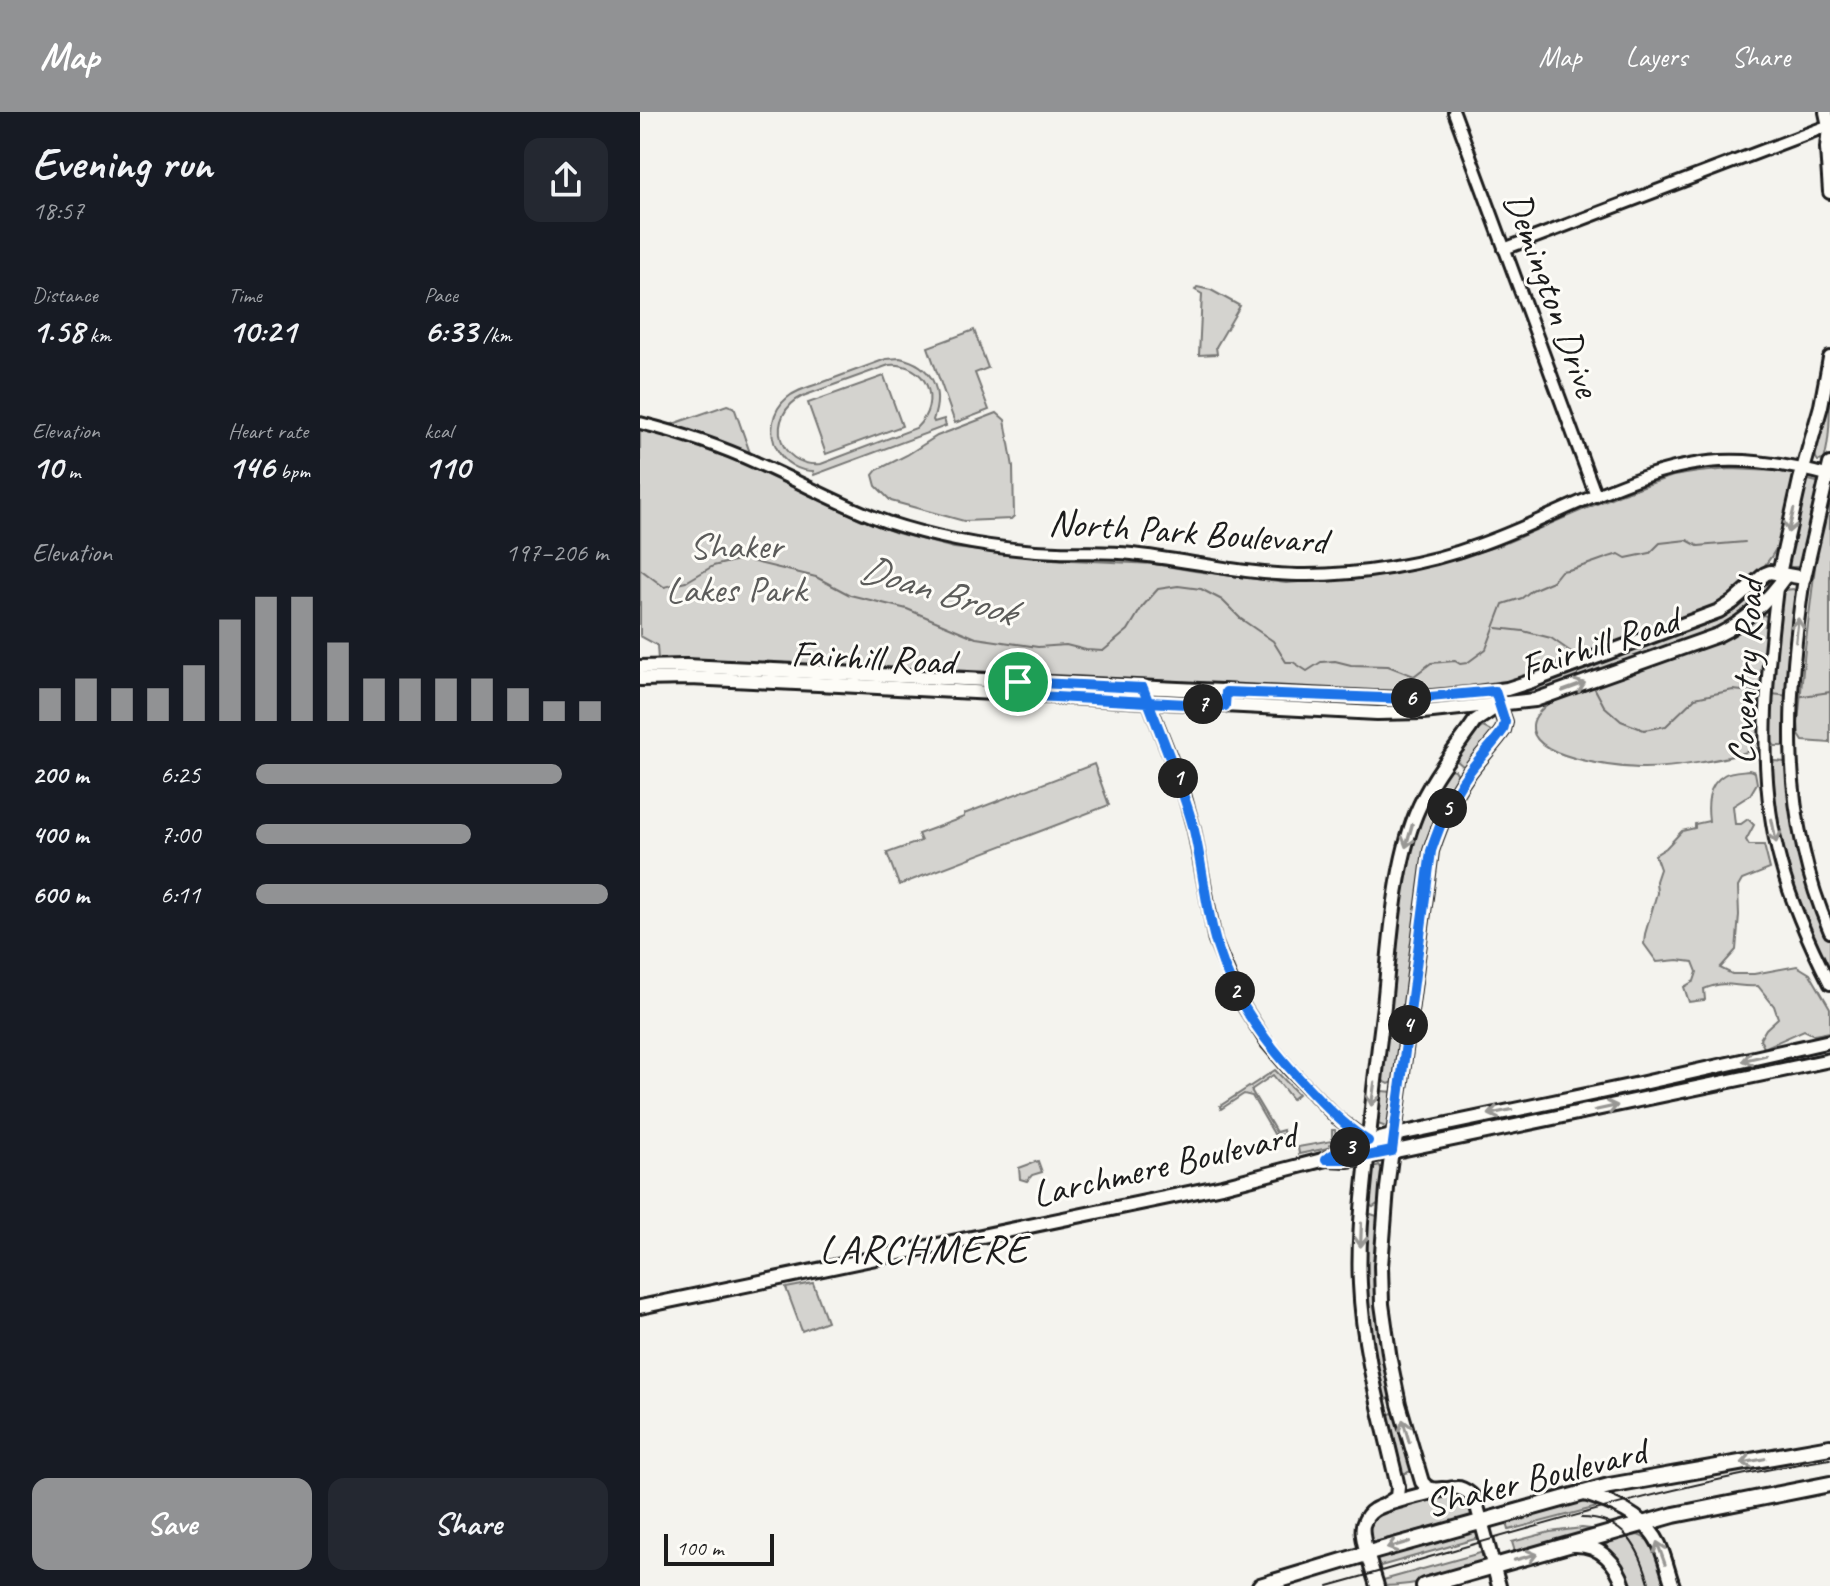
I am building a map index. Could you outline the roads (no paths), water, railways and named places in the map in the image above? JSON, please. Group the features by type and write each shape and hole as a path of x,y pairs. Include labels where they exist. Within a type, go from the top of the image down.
{"main road":[{"path":"1825,112 1830,127 1827,148 1830,192"},
{"name":"Coventry Road","path":"1783,575 1830,358"},
{"name":"Coventry Road","path":"1804,578 1829,472"},
{"name":"Fairhill Road","path":"640,667 686,666 1018,688 1148,702 1226,699 1408,699 1495,691 1553,674 1703,619 1733,602 1765,574 1783,575 1777,589 1757,610 1718,635 1547,697 1423,712 1388,713 1226,699 1143,688 1018,688 640,679"},
{"path":"1783,575 1804,578"},
{"path":"1495,691 1505,722 1499,735 1452,799 1431,851 1384,1212 1381,1266 1388,1349 1399,1404 1420,1478 1428,1488 1459,1488 1475,1499 1499,1586"},
{"path":"1377,1586 1363,1537 1363,1525 1371,1512 1397,1497 1398,1487 1371,1376 1364,1332 1360,1233 1397,893 1406,844 1427,790 1475,721 1498,705"},
{"path":"1446,761 1468,774"},
{"name":"Larchmere Boulevard","path":"1326,1159 1340,1150 1368,1141 1830,1041"},
{"name":"Larchmere Boulevard","path":"640,1307 1222,1186 1326,1159 1367,1157 1830,1060"},
{"name":"Shaker Boulevard","path":"1260,1586 1609,1486 1830,1447"},
{"name":"Shaker Boulevard","path":"1424,1586 1695,1510 1830,1484"},
{"path":"1386,1504 1443,1489"},
{"path":"1582,1493 1617,1505 1642,1524 1658,1543 1673,1586"},
{"path":"1571,1546 1591,1547 1603,1554 1617,1567 1624,1586"}],"street":[{"name":"Demington Drive","path":"1454,112 1596,496"},
{"path":"1504,249 1830,127"},
{"name":"North Park Boulevard","path":"640,423 757,462 862,512 918,531 969,543 1022,550 1130,554 1237,570 1298,575 1377,569 1456,552 1517,531 1647,476 1684,466 1759,462 1829,472"},
{"name":"Coventry Road","path":"1804,578 1793,682 1790,751 1798,830 1811,883 1830,932"},
{"name":"Coventry Road","path":"1777,589 1765,714 1770,810 1780,861 1801,924 1830,984"},
{"path":"1143,688 1182,787 1194,830 1216,944 1239,999 1284,1064 1336,1117 1368,1141 1392,1151"}],"waterway":[{"name":"Doan Brook","path":"640,569 664,587 686,582 713,566 742,559 816,577 850,595 907,609 976,638 1038,647 1066,645 1103,651 1128,630 1158,589 1178,586 1201,589 1222,600 1241,619 1273,641 1286,662 1293,662 1307,671 1321,662 1335,661 1351,665 1388,666 1414,676 1431,663 1467,663 1486,649 1503,604 1522,598 1553,581 1561,571 1619,554 1626,558 1650,553 1660,543 1687,540 1698,546 1745,542"},
{"name":"Doan Brook","path":"1497,628 1551,638 1574,654"},
{"name":"Doan Brook","path":"1595,689 1604,706 1621,721 1644,730 1666,726 1695,698 1733,690 1762,693"},
{"name":"Doan Brook","path":"1796,697 1830,692"},
{"name":"Doan Brook","path":"1772,694 1789,696"}],"tram line":[{"path":"1328,1586 1640,1498 1830,1459"},
{"path":"1581,1518 1596,1519 1620,1529 1641,1559 1650,1586"}],"district":[{"name":"LARCHMERE","path":"924,1248"}],"park label":[{"name":"Shaker Lakes Park","path":"736,567"}]}
